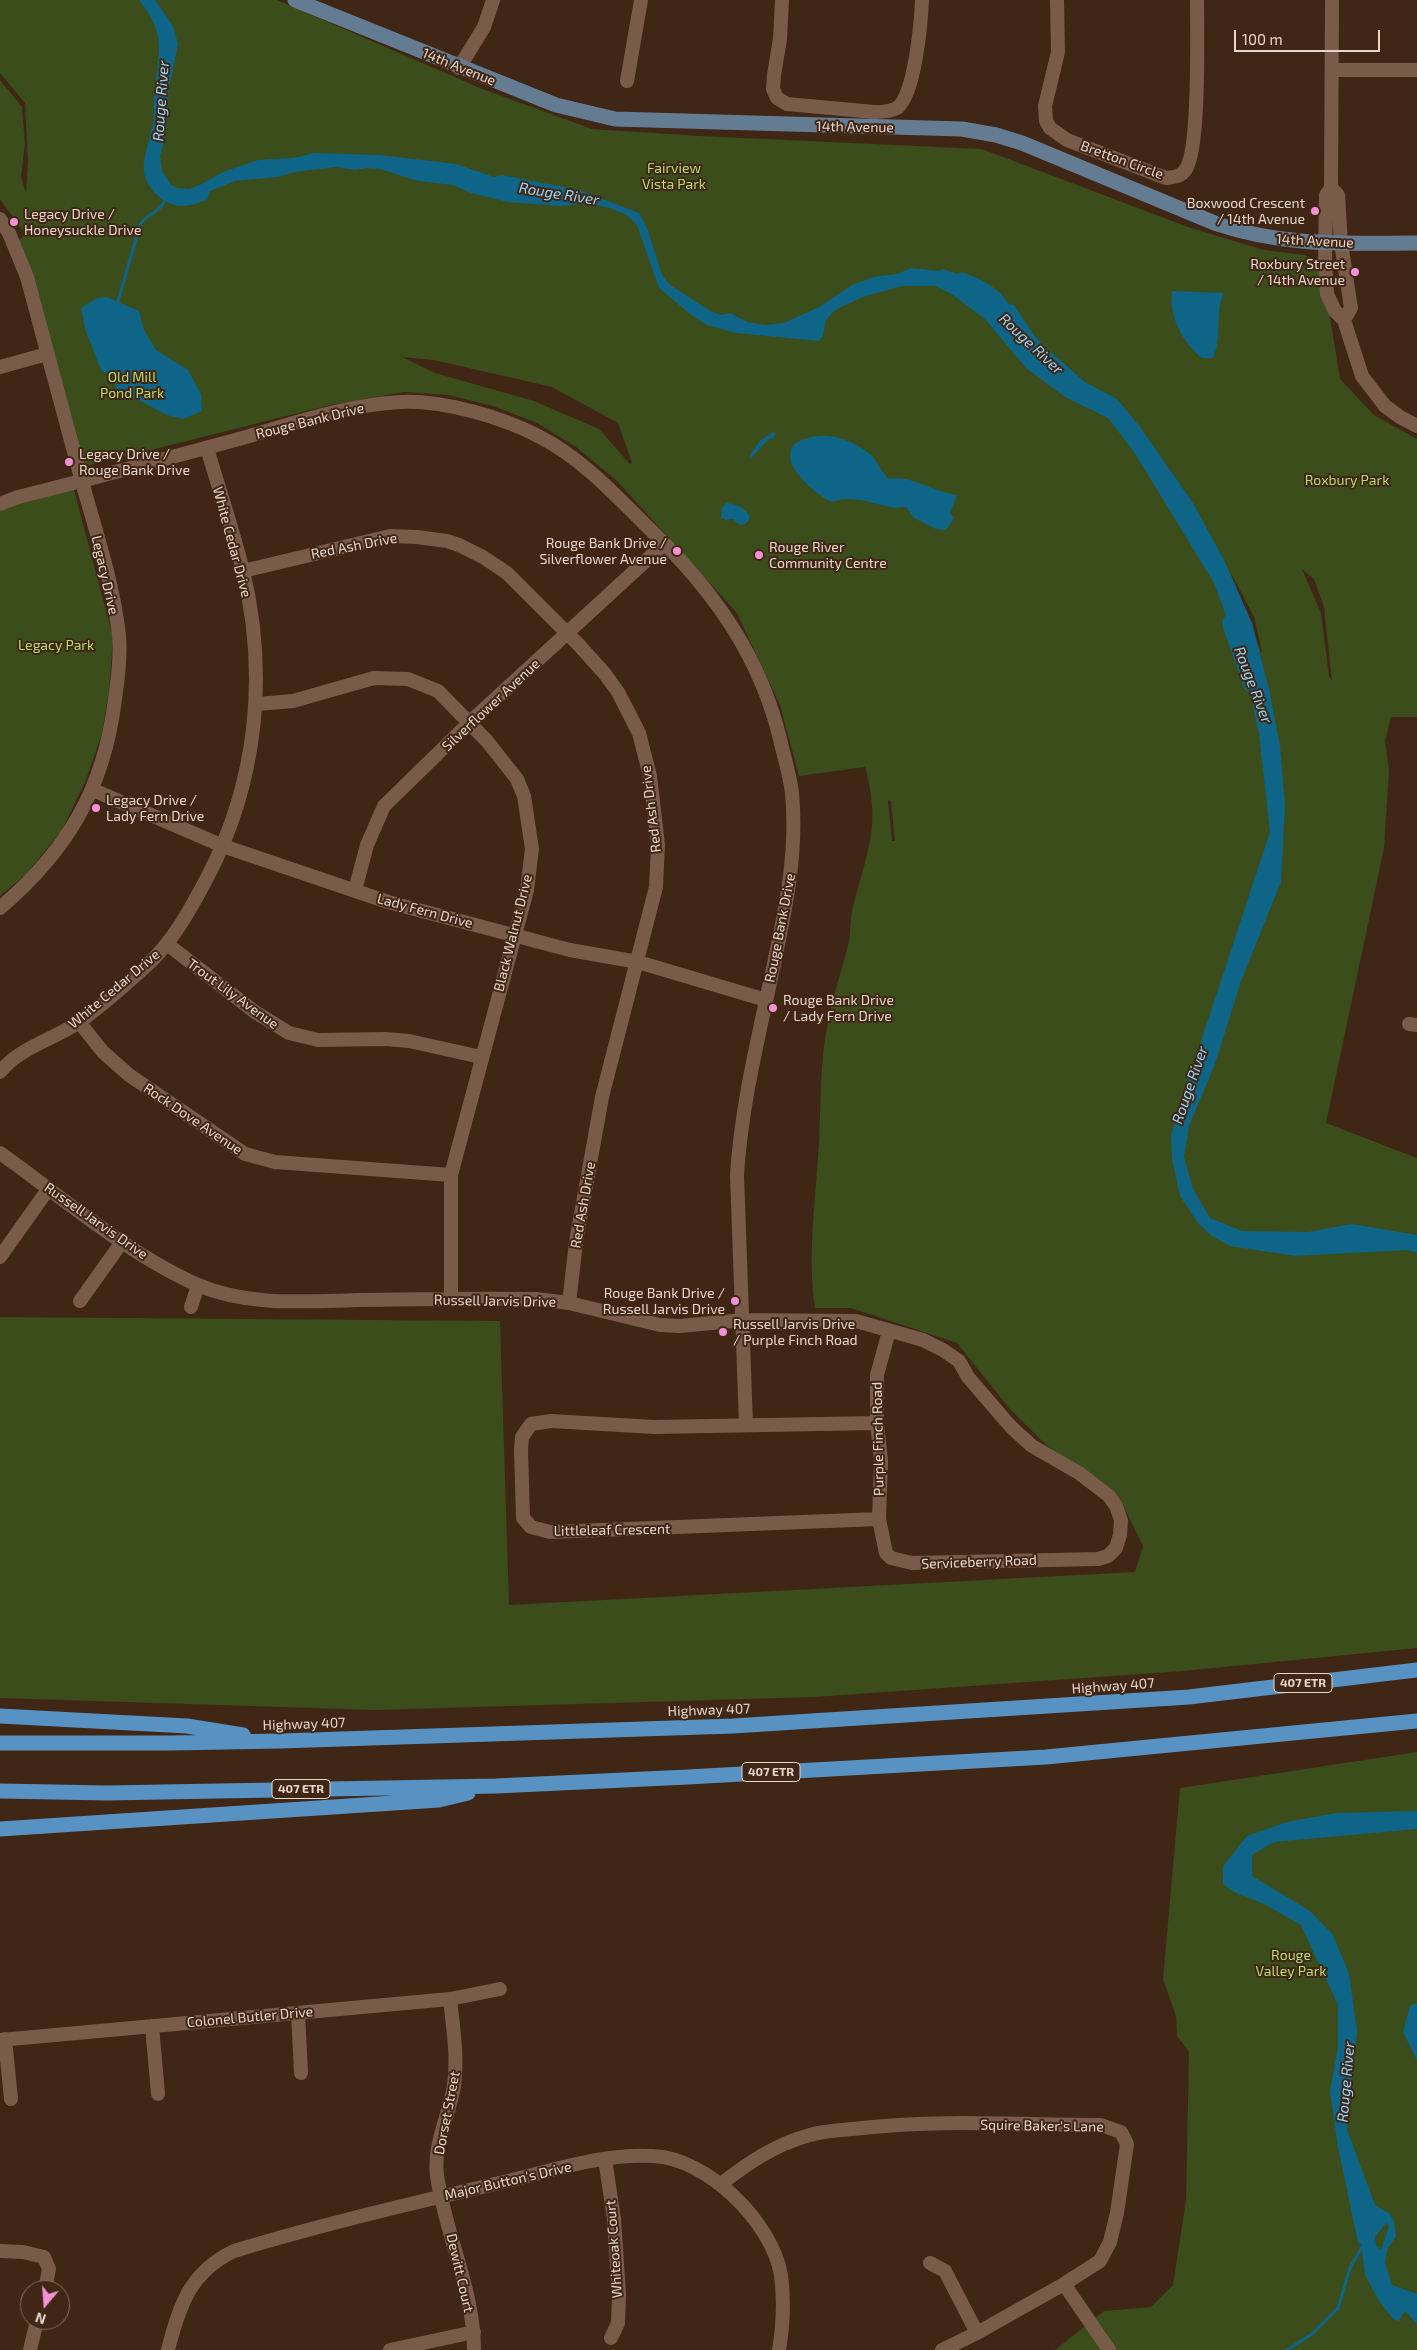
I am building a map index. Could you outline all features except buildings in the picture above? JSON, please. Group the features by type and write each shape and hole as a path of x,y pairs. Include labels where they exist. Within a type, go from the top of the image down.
{"highway":[{"name":"Highway 407","path":"0,1742 171,1743 281,1741 733,1726 1189,1697 1417,1670"},
{"path":"0,1716 187,1726 281,1741"},
{"name":"407 ETR","path":"0,1791 107,1793 496,1786 1046,1757 1417,1721"},
{"path":"0,1829 439,1800 496,1786"}],"main road":[{"name":"14th Avenue","path":"295,0 459,68 556,105 615,119 962,129 996,135 1022,143 1217,224 1264,238 1325,244 1417,243"}],"street":[{"path":"459,68 484,27 493,0"},
{"path":"627,81 641,0"},
{"path":"782,0 780,39 774,75 776,98 787,104 886,112 897,107 904,99 919,45 922,0"},
{"name":"Bretton Circle","path":"1057,0 1058,52 1045,106 1046,120 1050,128 1067,140 1166,178 1177,177 1186,169 1192,147 1195,106 1197,0"},
{"path":"1332,0 1331,188 1326,196 1325,244 1327,294 1335,311 1344,320 1362,376 1385,406 1417,426"},
{"path":"1333,70 1417,70"},
{"path":"1331,188 1338,195 1341,243 1351,308 1344,320"},
{"name":"Legacy Drive","path":"0,219 9,233 28,277 104,563 119,637 118,674 113,716 94,790 75,823 49,861 30,882 0,908"},
{"path":"0,367 47,354"},
{"name":"Rouge Bank Drive","path":"0,504 18,497 330,414 373,405 404,402 468,410 505,420 561,449 586,468 688,567 721,609 742,641 776,718 792,792 793,857 790,892 766,1000 738,1154 737,1176 744,1320"},
{"name":"White Cedar Drive","path":"0,1072 20,1054 79,1022 147,965 167,944 194,902 223,846 237,809 257,704 257,659 243,571 207,448"},
{"name":"Red Ash Drive","path":"243,571 390,536 447,541 483,557 507,573 568,634 605,674 618,692 639,734 650,776 658,845 656,886 595,1130 574,1258 569,1303"},
{"name":"Silverflower Avenue","path":"355,890 367,845 384,806 468,724 664,544"},
{"name":"Black Walnut Drive","path":"257,704 293,701 374,678 408,679 438,691 506,763 517,780 524,796 532,850 527,890 451,1175 451,1299"},
{"name":"Lady Fern Drive","path":"94,790 223,846 388,902 570,950 638,962 766,1000"},
{"name":"Trout Lily Avenue","path":"167,944 261,1016 289,1033 318,1040 385,1039 409,1041 481,1057"},
{"name":"Rock Dove Avenue","path":"79,1022 103,1052 129,1075 246,1154 276,1162 451,1175"},
{"name":"Russell Jarvis Drive","path":"0,1153 122,1242 198,1285 225,1294 280,1301 536,1299 569,1303 660,1325 680,1326 744,1320 856,1321 923,1340 959,1361 968,1377 1011,1427 1032,1446 1079,1473 1109,1496 1116,1506 1121,1520 1120,1535 1116,1548 1108,1556"},
{"path":"0,1257 49,1188"},
{"path":"80,1301 122,1242"},
{"path":"191,1307 198,1285"},
{"path":"744,1320 746,1425"},
{"name":"Purple Finch Road","path":"879,1520 881,1461 877,1423 877,1375 889,1331"},
{"name":"Littleleaf Crescent","path":"877,1423 654,1427 551,1420 531,1424 522,1437 520,1450 523,1518 531,1527 550,1532 879,1520"},
{"name":"Serviceberry Road","path":"879,1520 886,1553 891,1558 912,1564 1098,1559 1108,1556"},
{"name":"Colonel Butler Drive","path":"3,2040 450,1999 500,1989"},
{"name":"Dorset Street","path":"442,2196 437,2174 437,2158 450,2105 456,2066 450,1999"},
{"path":"298,2013 300,2073"},
{"path":"152,2026 158,2094"},
{"path":"3,2040 11,2099"},
{"name":"Squire Baker's Lane","path":"721,2184 750,2161 779,2146 811,2134 897,2124 1101,2125 1121,2132 1127,2144 1117,2213 1110,2242 1100,2261 1064,2284 977,2333 942,2350"},
{"name":"Major Button's Drive","path":"168,2350 177,2315 189,2290 202,2272 217,2259 253,2245 442,2196 605,2159 654,2156 690,2166 721,2184 743,2204 773,2251 781,2274 782,2315 779,2350"},
{"name":"Whiteoak Court","path":"605,2159 614,2219 619,2294 618,2323 611,2338"},
{"name":"Dewitt Court","path":"442,2196 474,2332 474,2350"},
{"path":"0,2251 23,2252 44,2258 49,2269 47,2280"},
{"path":"930,2263 945,2271 977,2333"},
{"path":"1064,2284 1110,2350"},
{"path":"30,2350 35,2330"},
{"path":"390,2350 474,2332"}],"green space":[{"path":"0,0 277,0 480,88 592,129 982,149 1188,227 1264,250 1305,255 1318,262 1289,264 1322,267 1340,379 1374,415 1417,439 1417,717 1391,717 1385,741 1389,770 1384,848 1326,1123 1417,1158 1417,1648 1183,1671 815,1697 375,1710 0,1698 0,1317 500,1321 509,1605 1135,1572 1143,1546 1120,1499 1045,1444 1009,1408 957,1343 851,1308 815,1308 812,1247 825,1036 849,941 851,917 871,836 872,805 865,767 799,776 780,705 737,613 617,481 576,447 537,423 493,406 448,395 404,392 330,405 87,466 83,460 18,241 25,234 0,199 0,80 22,107 25,144 21,177 26,193 28,160 25,103 0,73","holes":["402,357 434,360 552,387 618,423 632,463 630,464 599,429 534,401 435,373","1302,569 1314,579 1324,607 1332,681 1329,676 1321,613","1230,571 1254,617 1261,652","888,800 891,801 895,841 892,841"]},
{"name":"Legacy Park","path":"65,489 74,490 113,637 109,691 102,733 86,780 62,830 26,874 0,896 0,508"},
{"name":"Rouge Valley Park","path":"1417,1752 1417,2350 1055,2350 1104,2311 1151,2307 1173,2285 1186,2200 1189,2052 1177,2036 1176,2016 1163,1979 1180,1788"}],"water":[{"path":"139,0 155,0 173,26 178,44 169,89 166,133 160,156 162,171 171,185 177,188 189,189 223,172 258,160 293,158 314,153 380,155 456,164 494,177 502,175 579,190 639,213 647,228 662,275 670,285 712,312 721,315 730,313 747,322 765,325 784,323 821,306 852,285 873,277 897,274 911,268 939,271 943,269 957,274 962,272 995,288 1008,304 1014,305 1033,334 1046,348 1085,382 1117,399 1140,427 1193,503 1224,560 1252,623 1269,689 1280,746 1285,805 1281,882 1241,981 1215,1064 1189,1126 1184,1157 1193,1189 1210,1218 1242,1231 1308,1232 1352,1224 1417,1235 1417,1253 1408,1250 1295,1256 1230,1246 1212,1236 1198,1223 1180,1196 1172,1158 1171,1136 1270,832 1259,734 1243,661 1214,583 1134,452 1108,418 1065,397 1026,368 985,319 953,295 936,286 902,286 863,297 837,309 825,322 823,336 819,341 736,333 707,325 690,314 659,288 637,225 627,215 610,208 587,203 561,206 508,202 471,193 453,185 418,181 380,169 366,168 355,170 336,167 294,172 278,177 235,181 210,191 207,200 181,206 168,203 152,190 145,178 144,172 145,154 154,120 159,46 154,24"},
{"path":"1172,291 1224,293 1219,308 1218,341 1213,358 1202,358 1183,337 1175,319"},
{"path":"107,297 139,311 144,330 156,350 188,370 201,394 202,411 183,419 167,415 116,388 113,377 101,370 85,329 81,308 97,298"},
{"path":"773,432 776,434 773,438 769,439 752,457 749,456 760,441"},
{"path":"819,436 840,438 868,452 889,479 897,478 914,481 957,495 950,513 954,518 946,530 936,529 914,518 906,507 894,508 854,499 832,502 818,494 796,471 791,462 790,454 793,446 798,442"},
{"path":"726,503 737,505 745,510 750,516 748,522 740,525 733,519 726,520 721,518 722,508"},
{"path":"1417,1811 1417,1829 1274,1842 1252,1855 1252,1876 1310,1911 1333,1935 1349,1974 1357,2031 1347,2130 1376,2206 1389,2213 1394,2221 1396,2237 1387,2249 1385,2263 1392,2285 1417,2294 1417,2324 1406,2312 1403,2313 1399,2321 1394,2320 1379,2301 1365,2275 1361,2244 1358,2243 1338,2147 1330,2091 1338,2047 1338,2005 1301,1925 1264,1904 1234,1892 1223,1884 1223,1866 1247,1836 1287,1822 1336,1813","holes":["1386,2223 1389,2226 1381,2250 1376,2245 1375,2237"]},
{"path":"1417,2003 1417,2060 1403,2032 1410,2006"}],"waterway":[{"path":"118,301 140,225 146,217 157,211 167,197"},
{"name":"Rouge River","path":"1231,623 1252,683"},
{"path":"1287,2350 1312,2334 1338,2308 1350,2268 1363,2245"}],"place":[{"name":"Boxwood Crescent / 14th Avenue","path":"1315,211"},
{"name":"Legacy Drive / Honeysuckle Drive","path":"14,222"},
{"name":"Roxbury Street / 14th Avenue","path":"1355,272"},
{"name":"Legacy Drive / Rouge Bank Drive","path":"69,462"},
{"name":"Rouge Bank Drive / Silverflower Avenue","path":"677,551"},
{"name":"Rouge River Community Centre","path":"759,555"},
{"name":"Legacy Drive / Lady Fern Drive","path":"96,808"},
{"name":"Rouge Bank Drive / Lady Fern Drive","path":"773,1008"},
{"name":"Rouge Bank Drive / Russell Jarvis Drive","path":"735,1301"},
{"name":"Russell Jarvis Drive / Purple Finch Road","path":"723,1332"}],"park label":[{"name":"Fairview Vista Park","path":"674,176"},
{"name":"Old Mill Pond Park","path":"132,386"},
{"name":"Roxbury Park","path":"1347,480"}]}
